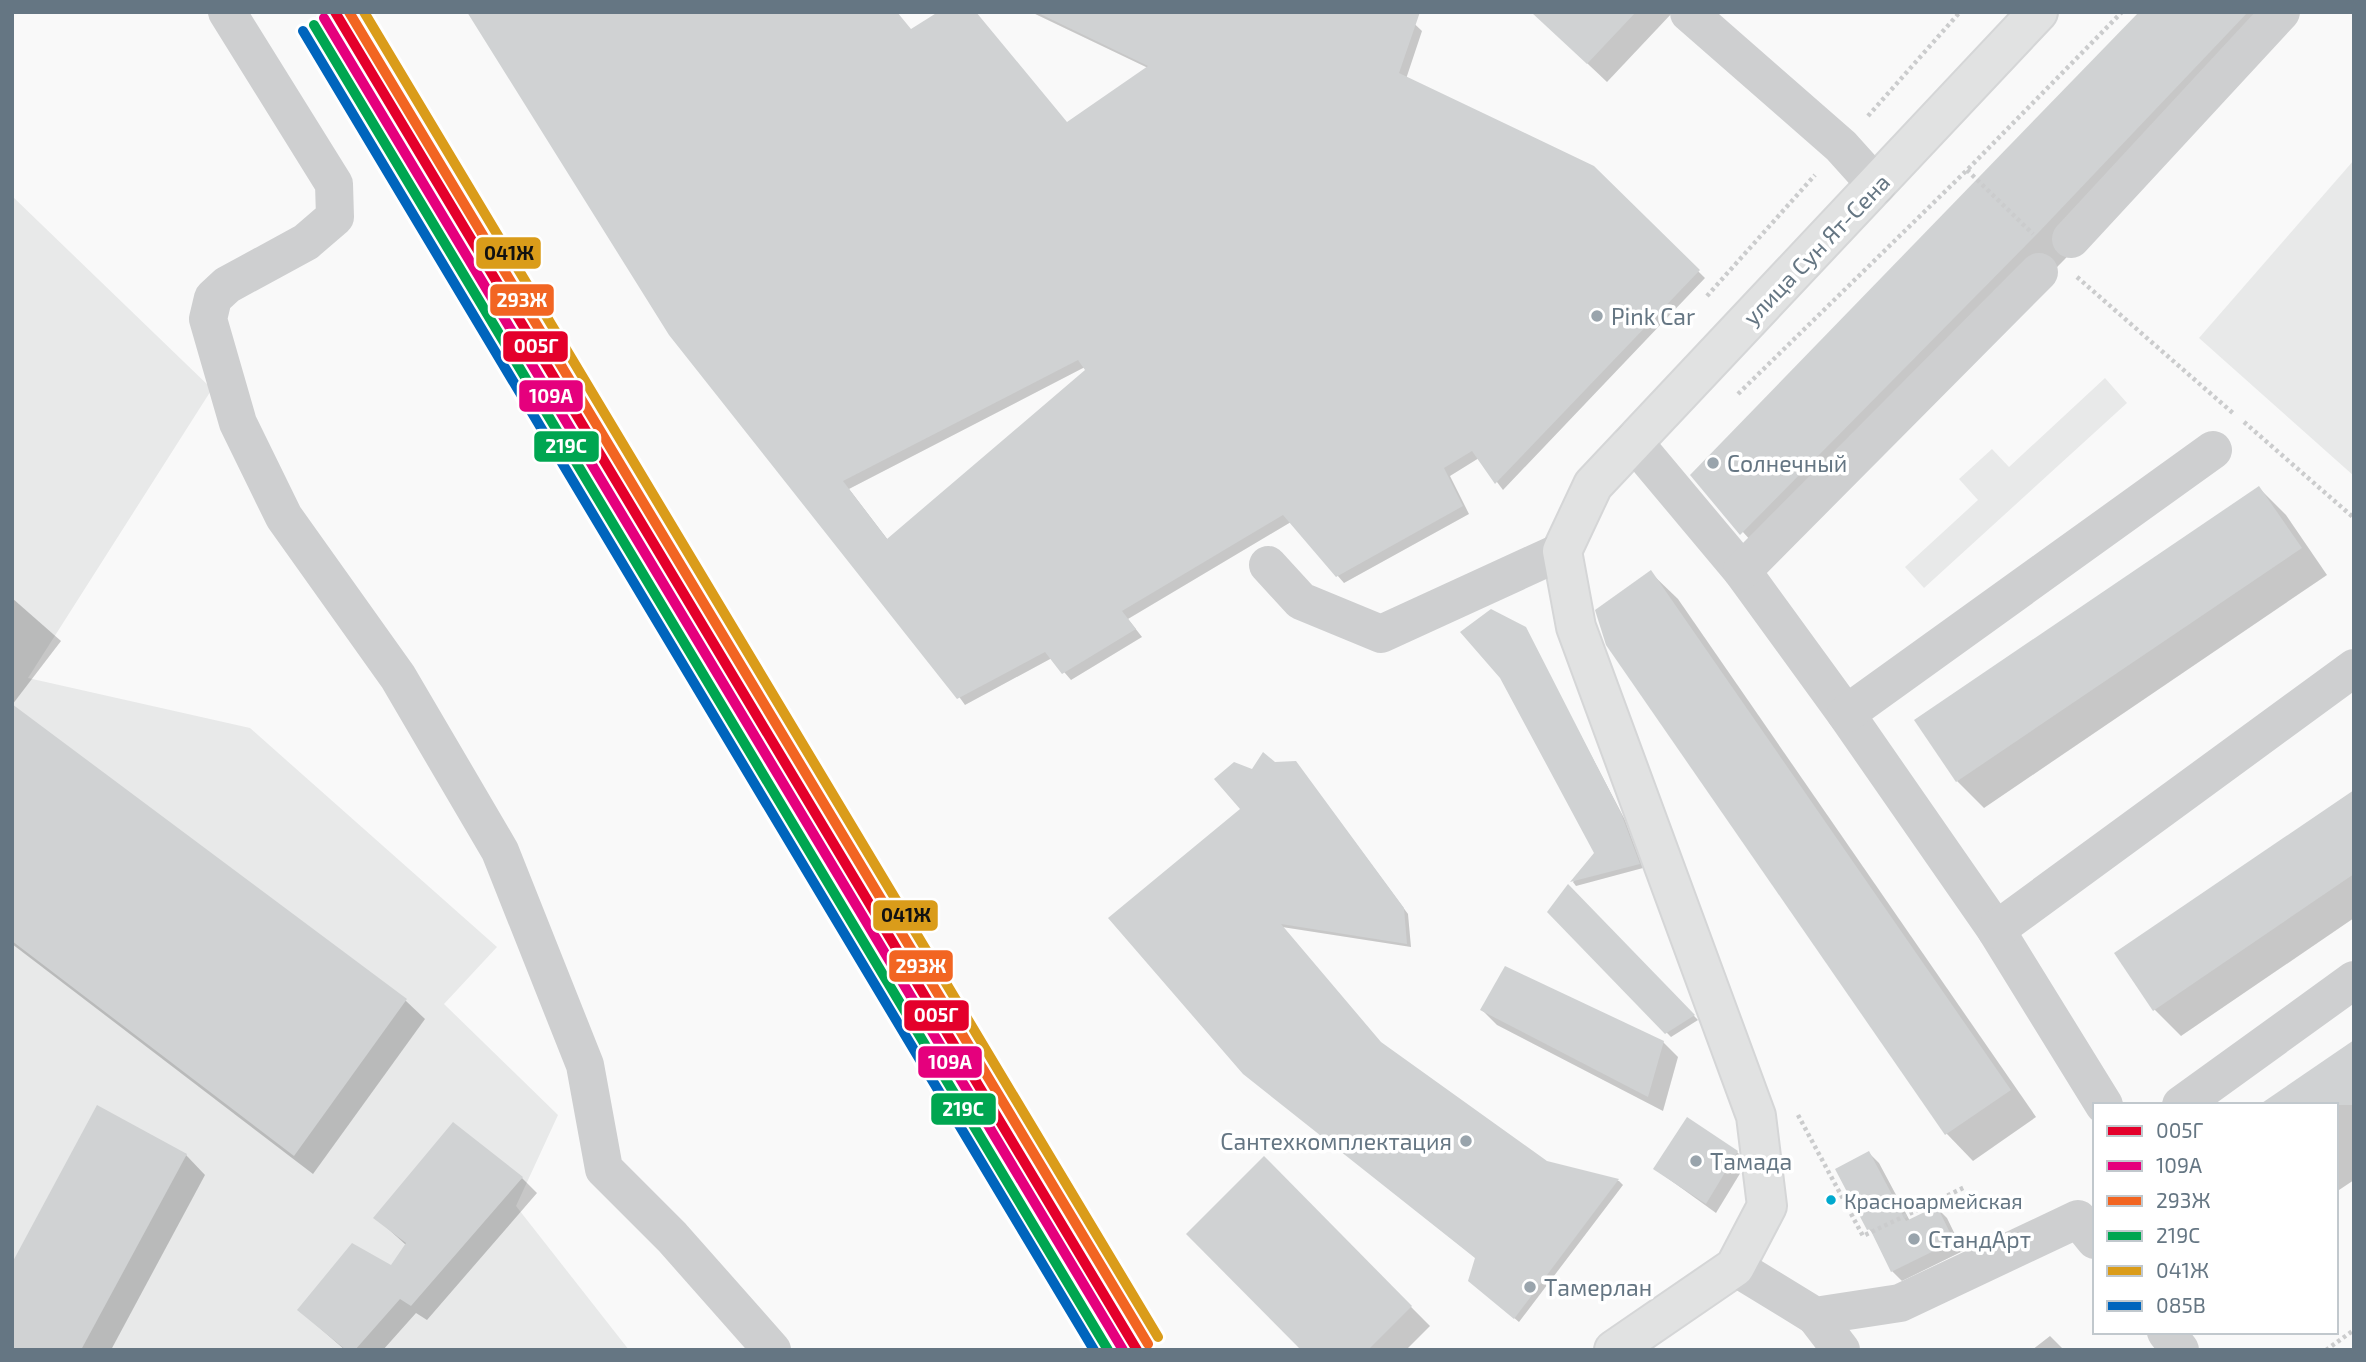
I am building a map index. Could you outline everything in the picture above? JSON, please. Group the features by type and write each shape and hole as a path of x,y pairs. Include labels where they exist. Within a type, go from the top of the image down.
{"main road":[{"name":"улица Сун Ят-Сена","path":"1562,551 1593,485 2038,12"},
{"path":"1562,551 1576,627 1756,1116 1768,1206 1735,1267 1614,1350"}],"street":[{"path":"227,12 334,184 335,217 306,243 227,285 213,298 208,319 238,423 284,517 398,677 500,851 585,1065 604,1169 672,1237 772,1350"},
{"path":"1742,571 2055,256 2281,12"},
{"path":"1689,13 1841,146 1877,186"},
{"path":"1633,441 1742,571 1846,714 1996,930 2104,1103"},
{"path":"1846,714 2213,450"},
{"path":"1268,565 1301,601 1381,634 1562,551"},
{"path":"1996,930 2354,668"},
{"path":"2184,1103 2354,980"},
{"path":"1815,1315 1900,1303 2089,1219"},
{"path":"1735,1267 1815,1315 1841,1350"},
{"path":"2168,1334 2180,1350"}],"path":[{"path":"1967,170 2055,256 2354,518"},
{"path":"2326,1350 2354,1330"}],"shaded area":[{"path":"2354,160 2354,476 2199,338"},
{"path":"12,196 212,389 28,678 250,728 497,947 444,1004 558,1115 516,1206 629,1350 12,1350"},
{"path":"2105,378 2127,403 1924,588 1905,567 1978,500 1959,479 1992,449 2009,467"}],"building":[{"path":"467,12 897,12 911,29 938,12 976,12 1067,122 1148,66 1036,12 1420,12 1399,73 1594,166 1700,270 1495,484 1472,451 1444,468 1463,506 1336,577 1283,515 1122,611 1136,629 1062,674 1045,652 957,699 669,335","holes":["1078,360 1085,370 887,539 843,481"]},
{"path":"1531,12 1636,12 1587,64"},
{"path":"2139,12 2248,12 2038,233 1740,535 1690,475"},
{"path":"2259,486 2302,548 1956,782 1914,720"},
{"path":"1651,570 2011,1090 1945,1135 1606,645 1595,610"},
{"path":"1491,609 1526,627 1621,813 1640,864 1570,882 1594,853 1500,678 1460,632"},
{"path":"12,704 407,999 294,1156 12,941"},
{"path":"1263,752 1275,762 1296,761 1404,908 1407,944 1281,924 1381,1042 1547,1161 1619,1179 1514,1319 1468,1281 1475,1258 1243,1074 1108,918 1240,809 1214,779 1234,762 1252,769"},
{"path":"2354,790 2354,874 2153,1011 2114,953"},
{"path":"1568,884 1695,1015 1665,1034 1547,912"},
{"path":"1505,966 1664,1041 1648,1097 1480,1010"},
{"path":"2354,1040 2354,1105 2262,1103"},
{"path":"97,1105 187,1154 81,1350 12,1350 12,1263"},
{"name":"Тамада","path":"1687,1117 1738,1151 1706,1204 1653,1169"},
{"path":"453,1122 523,1177 411,1306 400,1299 355,1350 346,1350 297,1310 352,1243 391,1265 406,1243 373,1218"},
{"path":"1869,1151 1906,1221 1937,1206 1954,1241 1891,1272 1835,1169"},
{"path":"1264,1156 1412,1306 1368,1350 1301,1350 1186,1234"}],"transit line":[{"name":"005Г","path":"335,12 1137,1350"},
{"name":"293Ж","path":"349,12 1148,1344"},
{"name":"041Ж","path":"364,12 1158,1337"},
{"name":"109А","path":"324,18 1123,1350"},
{"name":"219С","path":"314,25 1108,1350"},
{"name":"085В","path":"303,31 1094,1350"}],"place":[{"name":"Pink Car","path":"1597,316"},
{"name":"Солнечный","path":"1713,463"},
{"name":"Сантехкомплектация","path":"1466,1141"},
{"name":"Тамада","path":"1696,1161"},
{"name":"Красноармейская","path":"1831,1200"},
{"name":"СтандАрт","path":"1914,1239"},
{"name":"Тамерлан","path":"1530,1287"}]}
